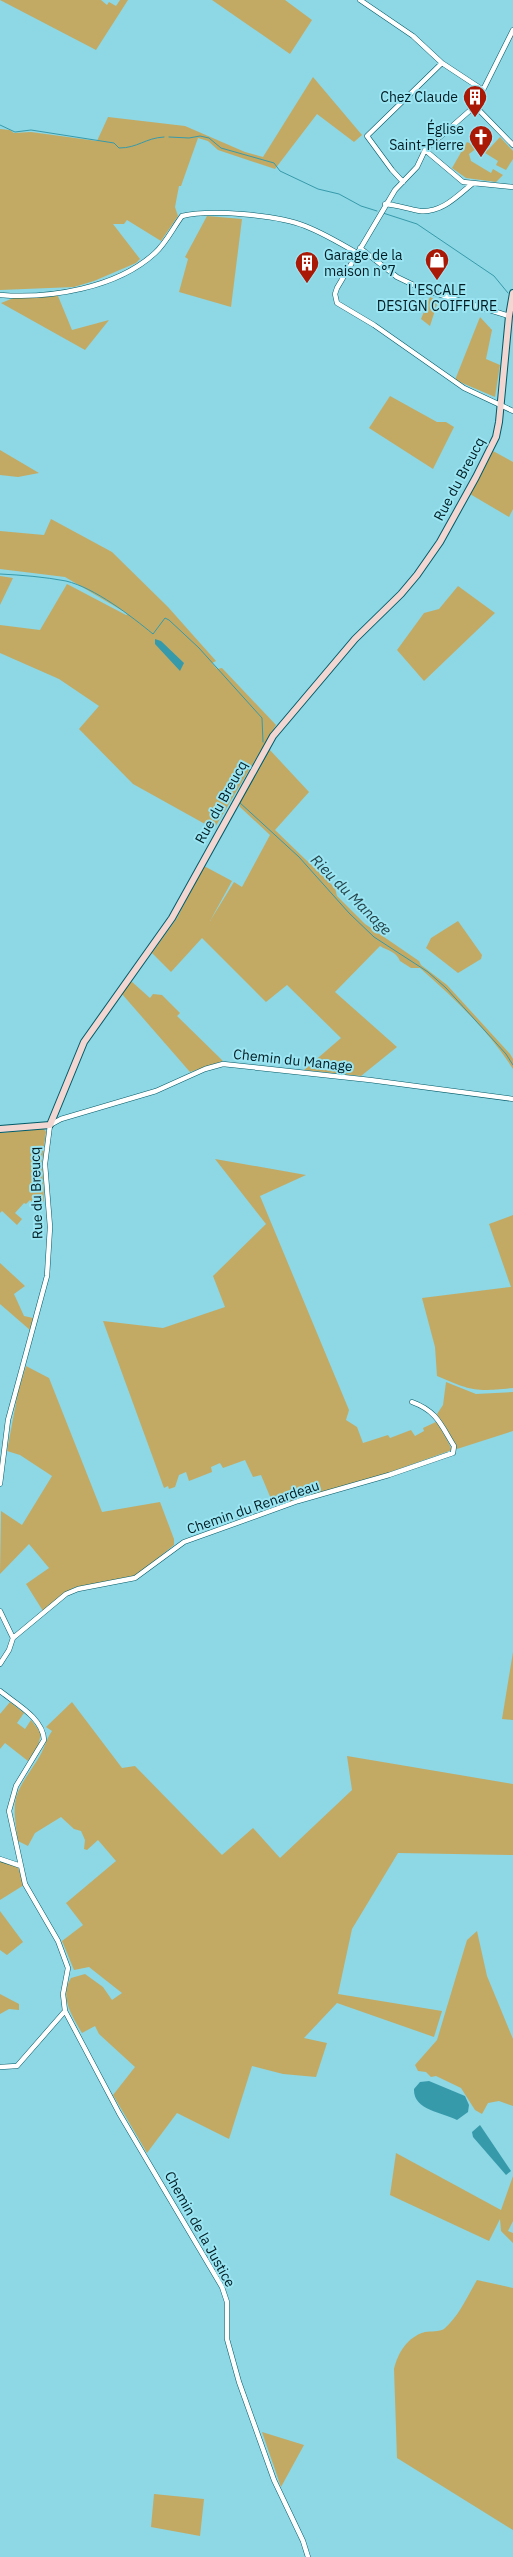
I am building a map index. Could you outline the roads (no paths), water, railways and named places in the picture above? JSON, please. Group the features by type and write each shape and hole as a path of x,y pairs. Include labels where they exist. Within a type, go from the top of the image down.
{"street":[{"path":"360,0 413,36 442,63 483,90"},
{"path":"513,30 475,106 426,150 417,167 384,204 335,294 337,304 374,325 464,388 513,412"},
{"path":"403,182 367,136 442,63"},
{"path":"475,106 513,146"},
{"path":"426,150 463,182 513,187"},
{"path":"384,204 430,210 446,205 472,184"},
{"path":"0,296 86,289 111,280 136,268 154,254 182,216 203,212 303,225 358,250 422,289 509,316"},
{"name":"Rue du Breucq","path":"0,1484 8,1420 44,1293 49,1262 50,1228 44,1164 50,1125 84,1042 172,918 273,736 354,639 402,594 440,542 490,450 499,422 513,293"},
{"name":"Chemin du Manage","path":"50,1125 156,1091 205,1068 223,1064 360,1079 513,1099"},
{"path":"0,1129 50,1125"},
{"name":"Chemin du Renardeau","path":"13,1638 66,1594 78,1589 135,1578 184,1542 298,1501 382,1478 453,1453 454,1446 436,1416 425,1406 412,1402"},
{"path":"0,1611 13,1638 9,1650 0,1664"},
{"path":"0,1691 29,1714 44,1731 44,1740 41,1748 21,1775 11,1798 9,1811 20,1866 30,1893 63,1952 68,1968 63,1994 66,2011 16,2066 0,2066"},
{"path":"0,1859 20,1866"},
{"name":"Chemin de la Justice","path":"66,2011 119,2112 222,2287 226,2302 227,2339 239,2382 274,2480 303,2541 308,2557"}],"water":[{"path":"155,639 161,641 184,663 180,671 155,644"},
{"path":"429,2081 465,2096 469,2105 468,2112 457,2120 423,2106 418,2102 414,2089 420,2082"},
{"path":"480,2125 511,2171 506,2175 473,2137 472,2132"}],"waterway":[{"path":"0,125 15,132 31,130 114,143 119,148 126,148 164,137"},
{"path":"169,137 189,138 200,136 209,138 221,148 274,163 280,171 318,189 339,194 361,206 377,211"},
{"path":"383,213 417,224 494,276 508,293"},
{"name":"Rieu du Manage","path":"0,574 50,578 77,585 112,603 153,634 165,618 169,620 199,648 262,718 263,742"},
{"name":"Rieu du Manage","path":"248,788 270,749"},
{"name":"Rieu du Manage","path":"239,802 299,857 349,913 374,937 428,972 446,988 506,1054 513,1065"}],"place":[{"name":"Chez Claude","path":"475,118"},
{"name":"Église Saint-Pierre","path":"481,158"},
{"name":"L'ESCALE DESIGN COIFFURE","path":"437,281"},
{"name":"Garage de la maison n°7","path":"307,284"}]}
